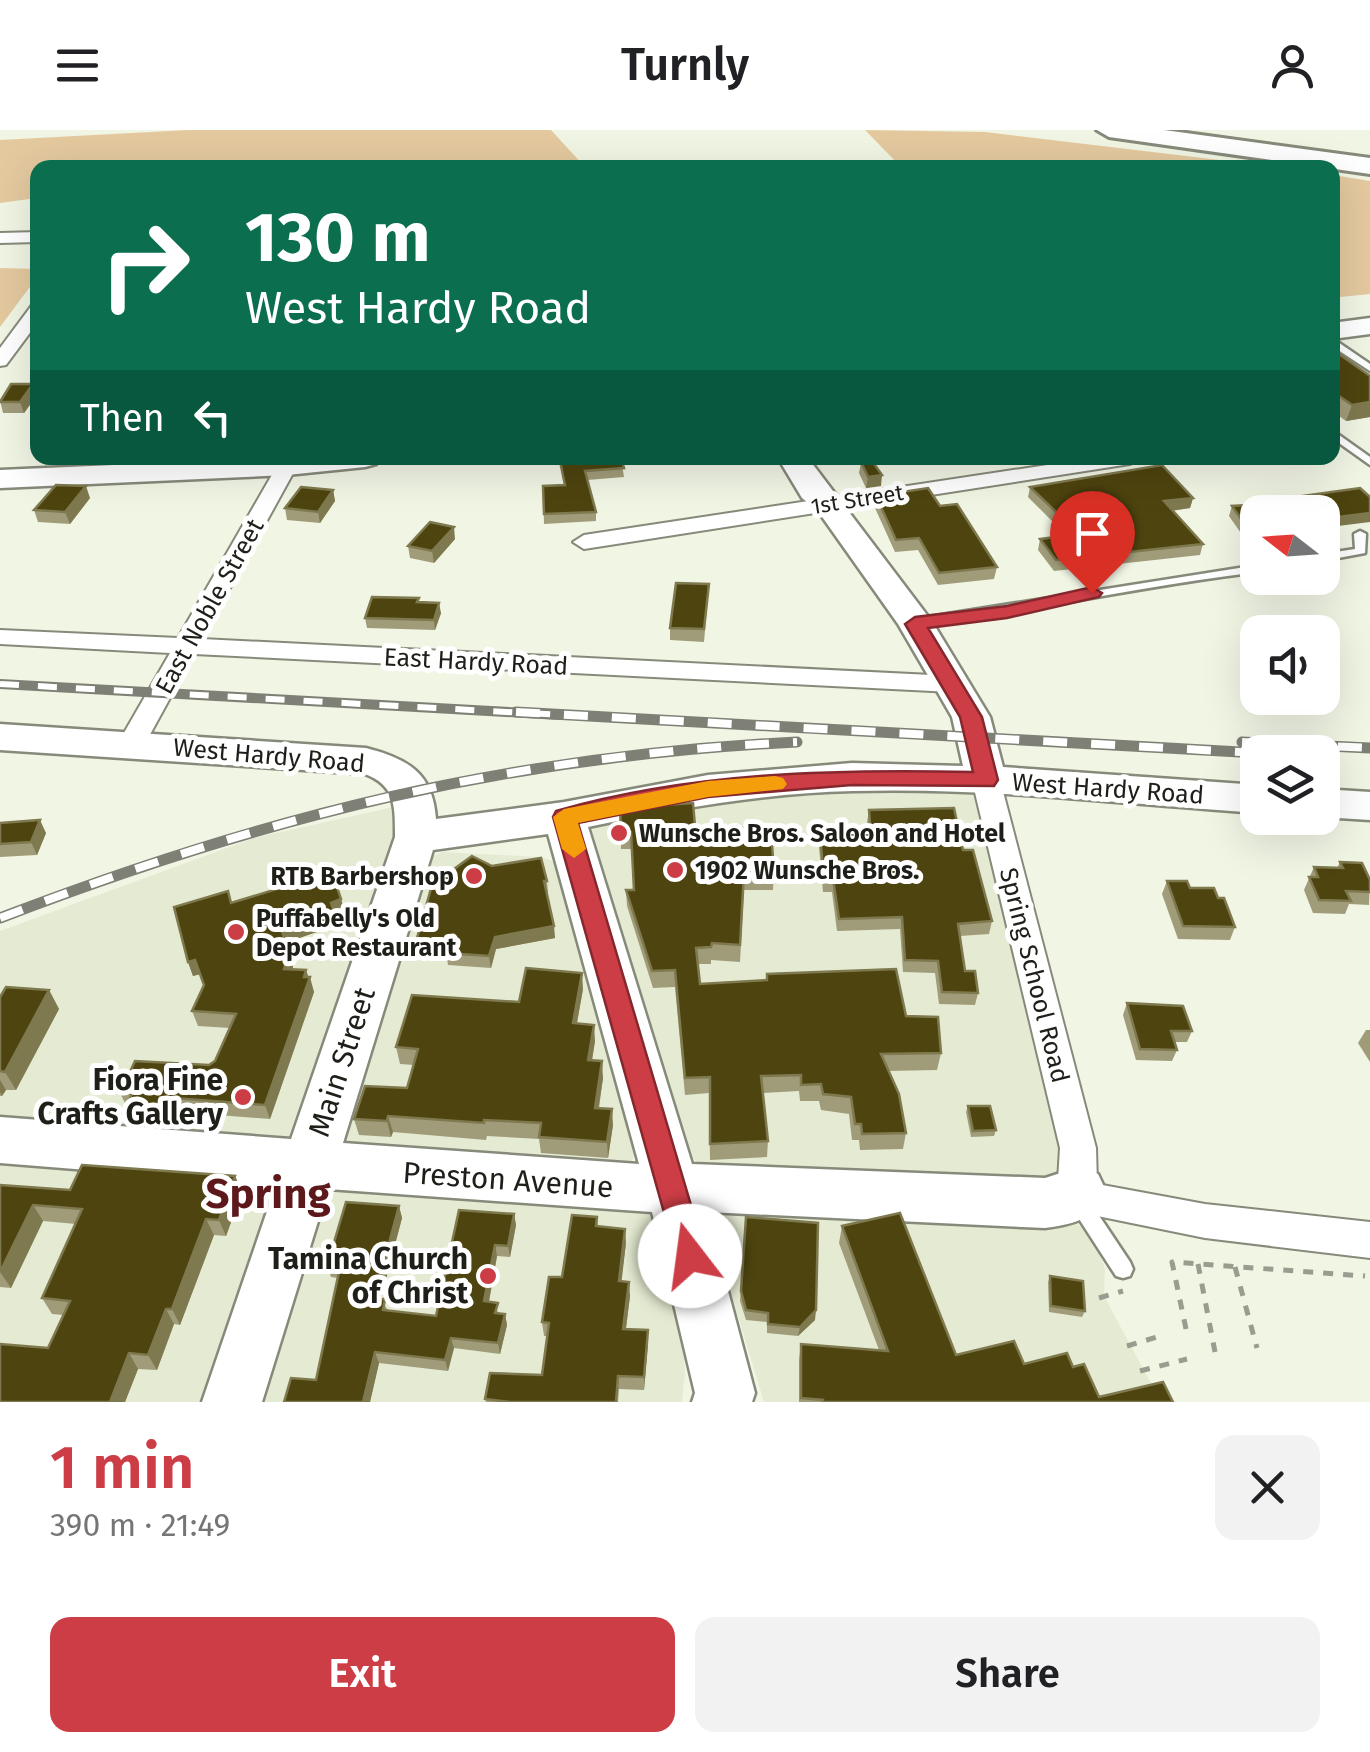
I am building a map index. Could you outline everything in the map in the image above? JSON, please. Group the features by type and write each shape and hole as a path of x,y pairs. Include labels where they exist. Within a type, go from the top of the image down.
{"highway":[{"path":"1109,130 1370,156"},
{"path":"1189,130 1337,160"},
{"path":"1340,160 1370,166"}],"street":[{"path":"0,238 30,237"},
{"path":"0,362 30,320"},
{"path":"1340,331 1370,326"},
{"path":"0,479 297,465"},
{"name":"Spring School Road","path":"797,465 915,624 971,717 1078,1148 1077,1194"},
{"name":"Spring School Road","path":"809,465 825,489 829,504"},
{"name":"1st Street","path":"584,542 1084,465"},
{"name":"East Noble Street","path":"132,745 287,466"},
{"name":"East Hardy Road","path":"0,637 952,684"},
{"name":"West Hardy Road","path":"0,737 347,759 385,766 398,772 413,788 416,837 564,817 708,789 852,777 986,780 1240,797"},
{"path":"1340,804 1370,806"},
{"path":"564,817 672,1188 724,1399"},
{"name":"Main Street","path":"232,1402 416,837"},
{"name":"Preston Avenue","path":"0,1140 308,1166 672,1188 1045,1203 1077,1194 1368,1258"}],"lane":[{"path":"1340,347 1370,368"},
{"path":"1340,439 1370,462"},
{"path":"1340,555 1360,551 1360,534"},
{"path":"915,624 1007,612 1092,593 1240,571"},
{"path":"1077,1194 1124,1269"}],"path":[{"path":"1186,1330 1172,1262 1235,1267 1368,1258"},
{"path":"1198,1264 1216,1352"},
{"path":"1235,1267 1257,1348"},
{"path":"1099,1298 1136,1287"},
{"path":"1127,1346 1157,1338"},
{"path":"1140,1371 1187,1359"}],"shaded area":[{"path":"188,130 551,130 579,160 30,160 30,199 0,203 0,140"},
{"path":"865,130 985,132 1219,160 894,160"},
{"path":"1340,176 1370,181 1370,294 1340,297"},
{"path":"0,268 30,269 30,287 0,327"},
{"path":"835,789 963,791 981,798 1068,1156 1064,1182 701,1167 692,1157 592,832 594,826 605,819 687,804"},
{"path":"398,806 401,817 288,1139 277,1145 0,1126 0,931 254,838"},
{"path":"443,852 542,857 557,863 637,1151 628,1168 345,1145 343,1137 431,857"},
{"path":"0,1154 257,1180 266,1187 270,1196 267,1211 202,1402 0,1402"},
{"path":"342,1188 636,1208 651,1213 681,1314 685,1374 682,1402 260,1402 324,1198"},
{"path":"724,1208 1066,1219 1083,1227 1098,1250 1105,1269 1104,1296 1161,1402 764,1402 711,1227"}],"building":[{"path":"1340,355 1370,376 1370,402 1352,405 1340,397"},
{"path":"11,384 30,384 20,402 0,402"},
{"path":"561,465 623,465 624,468 585,471 596,512 544,514 543,486 565,485"},
{"path":"862,465 875,465 882,475 868,477"},
{"path":"1162,465 1193,498 1164,501 1203,544 1056,560 1040,539 1079,534 1030,487"},
{"path":"56,485 86,486 65,512 34,510"},
{"path":"301,487 333,490 318,512 285,508"},
{"path":"928,488 940,506 957,504 997,567 939,573 919,538 896,540 876,496"},
{"path":"1360,488 1370,497 1370,513 1340,517 1340,495 1309,495"},
{"path":"430,522 454,527 432,551 408,546"},
{"path":"676,583 709,584 704,629 670,628"},
{"path":"372,597 419,598 417,602 439,603 434,620 365,618"},
{"path":"693,803 695,826 771,829 774,873 744,873 740,945 712,943 711,947 696,948 700,984 767,980 767,974 896,969 906,1016 938,1017 941,1053 881,1054 899,1094 906,1133 862,1134 861,1124 855,1124 851,1097 823,1094 821,1084 801,1085 801,1075 761,1076 768,1141 710,1144 710,1077 685,1078 675,970 652,971 626,890 634,890 631,832 621,833 620,808"},
{"path":"954,808 963,850 973,850 992,921 958,924 965,971 975,971 978,993 942,992 938,961 905,960 902,917 839,919 833,879 824,879 820,835 871,835 869,810"},
{"path":"40,820 31,842 0,844 0,823"},
{"path":"472,856 492,866 541,858 554,926 495,937 489,956 446,953 450,940 417,938 432,885"},
{"path":"1340,862 1362,863 1370,880 1370,892 1346,891 1351,901 1319,900 1309,877 1318,877 1314,867 1343,868"},
{"path":"332,872 341,899 331,903 334,911 281,928 289,953 284,969 306,970 304,977 310,977 265,1105 160,1097 157,1105 128,1102 132,1094 120,1093 135,1061 209,1065 215,1061 236,1014 192,1011 204,985 195,960 188,962 174,907 228,891 231,903"},
{"path":"1167,881 1187,881 1190,888 1214,888 1218,898 1224,898 1235,927 1183,926"},
{"path":"526,968 582,973 573,1023 594,1025 588,1060 602,1061 595,1108 612,1109 607,1142 539,1137 541,1123 388,1116 387,1121 354,1119 365,1086 407,1088 418,1049 396,1047 412,995 519,1002"},
{"path":"6,987 49,990 5,1072 0,1071 0,997"},
{"path":"1127,1003 1183,1006 1192,1031 1171,1031 1177,1050 1140,1049"},
{"path":"968,1106 990,1106 996,1130 973,1131"},
{"path":"82,1165 235,1176 219,1220 206,1219 172,1309 166,1309 148,1355 129,1353 110,1402 0,1402 0,1344 48,1348 70,1301 42,1298 82,1209 33,1205 0,1272 0,1185 70,1190"},
{"path":"346,1202 399,1206 374,1299 385,1299 383,1310 436,1316 459,1210 514,1214 508,1246 495,1245 484,1301 498,1303 495,1313 505,1314 498,1343 451,1338 445,1360 375,1352 363,1402 284,1402 291,1378 316,1380 340,1267 327,1266"},
{"path":"900,1213 956,1355 1014,1341 1024,1364 1067,1353 1073,1367 1084,1364 1099,1397 1163,1382 1173,1402 823,1402 801,1398 801,1344 888,1351 842,1226"},
{"path":"572,1215 597,1217 596,1226 625,1229 619,1281 629,1282 623,1329 648,1330 644,1377 618,1376 616,1402 485,1399 490,1373 542,1375 549,1323 542,1322 549,1277 562,1277"},
{"path":"746,1217 818,1223 816,1310 800,1327 768,1324 768,1313 746,1310 741,1291"},
{"path":"1050,1276 1083,1281 1085,1311 1051,1306"}],"railway":[{"path":"0,684 562,715"},
{"path":"516,712 1240,752"},
{"path":"0,918 197,849 391,797 589,761 797,742"},
{"path":"1340,747 1370,748"}],"slow traffic":[{"path":"574,849 564,817 708,789 775,784"}],"place":[{"name":"Wunsche Bros. Saloon and Hotel","path":"619,833"},
{"name":"1902 Wunsche Bros.","path":"675,870"},
{"name":"RTB Barbershop","path":"474,876"},
{"name":"Puffabelly's Old Depot Restaurant","path":"236,932"},
{"name":"Fiora Fine Crafts Gallery","path":"243,1097"},
{"name":"Tamina Church of Christ","path":"488,1276"}],"district":[{"name":"Spring","path":"268,1193"}],"route":[{"path":"690,1256 564,817 708,789 852,777 986,780 971,717 915,624 1007,612 1092,593"}]}
